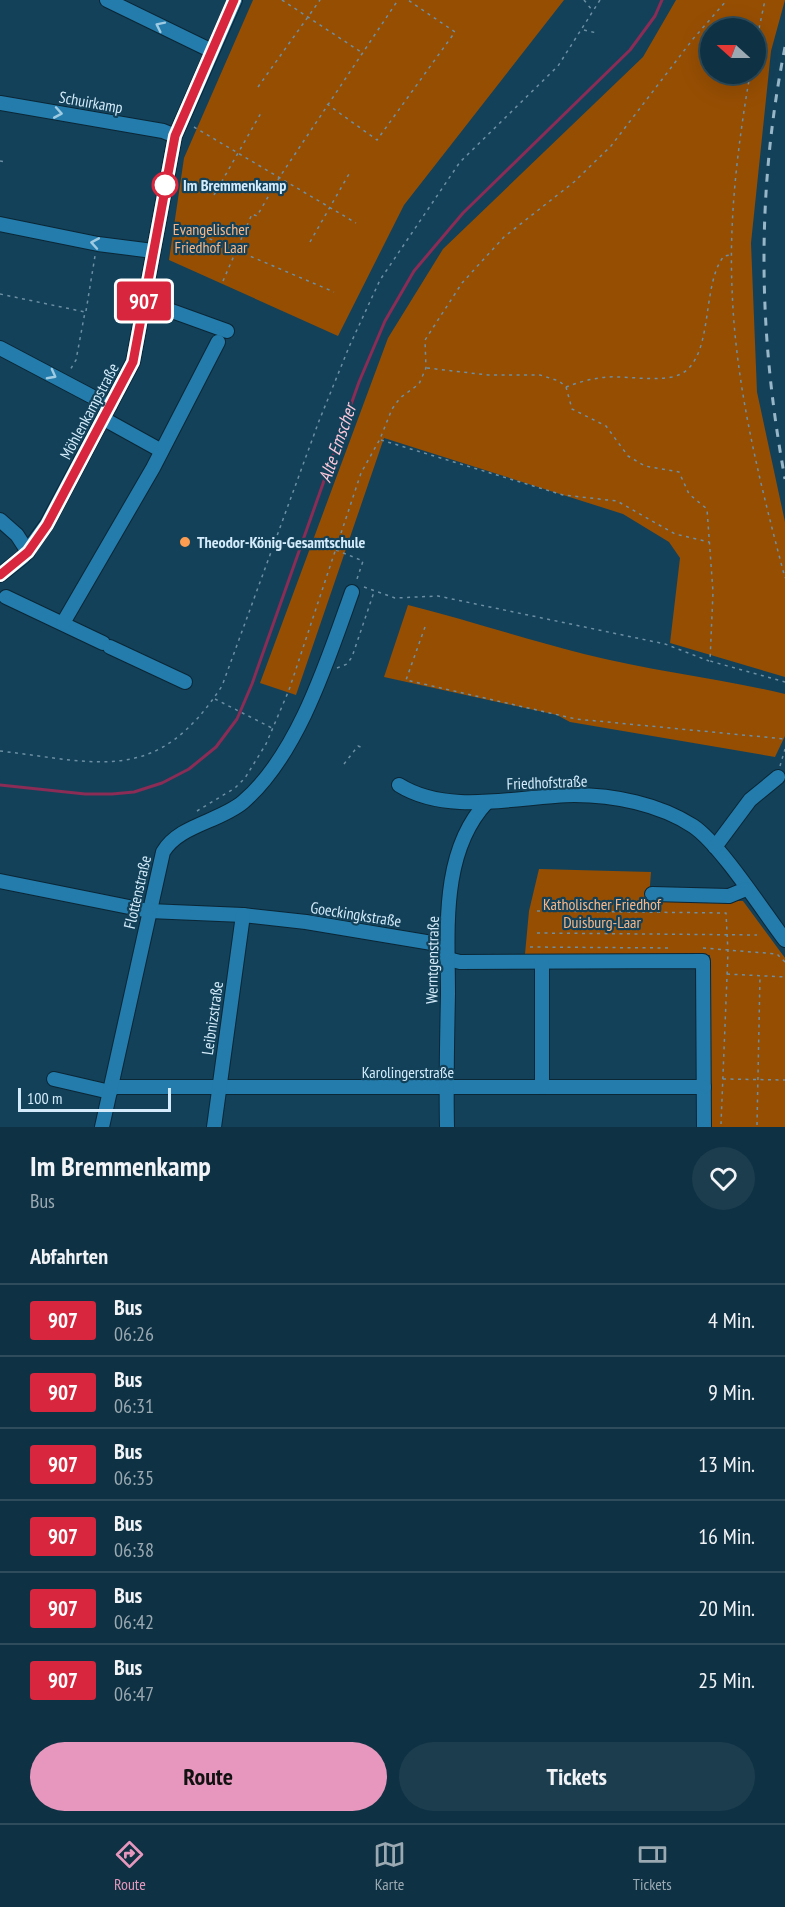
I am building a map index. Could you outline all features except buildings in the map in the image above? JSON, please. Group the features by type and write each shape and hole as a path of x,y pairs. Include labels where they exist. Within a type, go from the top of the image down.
{"street":[{"path":"107,0 213,51"},
{"name":"Möhlenkampstraße","path":"0,575 28,552 47,525 133,362 175,136 233,1"},
{"name":"Schuirkamp","path":"0,102 163,131 175,136"},
{"path":"0,224 98,244 153,252"},
{"path":"63,623 222,337 144,301"},
{"path":"0,348 64,381 160,450"},
{"path":"0,520 17,535 28,552"},
{"name":"Flottenstraße","path":"102,1127 160,861 166,846 182,834 232,810 254,791 289,741 325,667 352,592"},
{"path":"2,597 63,623 185,682"},
{"path":"715,847 750,801 778,777"},
{"name":"Friedhofstraße","path":"399,785 418,796 487,802 575,795 623,800 678,818 694,827 715,847 784,938"},
{"name":"Werntgenstraße","path":"447,1127 448,927 454,869 476,813 487,802"},
{"name":"Goeckingkstraße","path":"0,880 149,911 243,915 306,922 432,943 448,959"},
{"path":"652,894 729,896 746,888"},
{"name":"Leibnizstraße","path":"214,1127 243,915"},
{"path":"448,959 460,962 542,963 703,961 704,1127"},
{"path":"542,963 542,1087"},
{"name":"Karolingerstraße","path":"54,1079 111,1090 704,1087"}],"path":[{"path":"282,0 362,53"},
{"path":"258,87 320,0"},
{"path":"223,280 252,214 257,216 327,104 398,0"},
{"path":"327,104 377,140 455,32 408,0"},
{"path":"584,0 593,11"},
{"path":"0,751 99,762 131,760 160,750 183,735 214,698 222,686 238,646 349,347 380,280 460,162 558,66 600,0"},
{"path":"197,812 223,796 245,778 274,728 361,472 380,439 392,409 400,398 420,384 426,368 425,340 462,283 504,237 574,182 611,146 693,39 727,0"},
{"path":"761,18 765,0"},
{"path":"582,29 597,33"},
{"path":"749,84 735,175 732,255 734,328 742,391 764,498 785,578"},
{"path":"214,195 261,113"},
{"path":"181,120 356,223"},
{"path":"0,161 5,162"},
{"path":"310,242 349,174"},
{"path":"175,224 334,292"},
{"path":"64,381 76,360 98,244"},
{"path":"566,387 606,377 637,379 673,376 690,369 696,359 704,334 717,265 724,256 732,255"},
{"path":"0,294 85,312"},
{"path":"426,368 488,375 540,375 559,381 566,387 572,409 606,426 628,456 645,466 679,472 689,494 707,509 713,592 710,661"},
{"path":"380,439 563,495 617,501 675,534 710,543"},
{"path":"335,550 363,561 356,584 375,591 401,598 438,596 539,620 665,644 710,661 785,682"},
{"path":"325,667 340,668 350,661 375,591"},
{"path":"425,627 405,680 576,719 785,739"},
{"path":"214,698 274,728"},
{"path":"344,764 354,749 358,746 363,748"},
{"path":"778,777 785,749"},
{"path":"537,933 756,935"},
{"path":"727,974 785,977"},
{"path":"757,1125 760,976"},
{"path":"723,1079 785,1080"}],"green space":[{"name":"Evangelischer Friedhof Laar","path":"253,0 564,0 404,205 338,336 169,260 184,158"},
{"path":"676,0 785,0 771,51 751,243 757,392 785,522 785,677 670,643 680,558 669,542 623,514 384,438 296,695 260,683 388,338 443,249 643,57"},
{"path":"408,605 609,660 785,694 785,736 775,757 570,722 557,715 384,677"},
{"name":"Katholischer Friedhof Duisburg-Laar","path":"539,869 651,872 649,898 743,901 785,958 785,1127 711,1127 710,955 525,954 529,911"}],"waterway":[{"name":"Alte Emscher","path":"0,785 85,794 134,792 162,783 189,769 216,747 237,719 252,684 359,382 385,321 414,271 463,213 630,50 655,16 662,0"}],"railway":[{"path":"785,47 769,156 764,263 765,317 770,370 785,479"}],"bus line":[{"name":"907","path":"0,575 24,557 34,546 133,362 175,136 234,0"}],"place":[{"name":"Im Bremmenkamp","path":"165,185"},
{"name":"Theodor-König-Gesamtschule","path":"185,542"}]}
